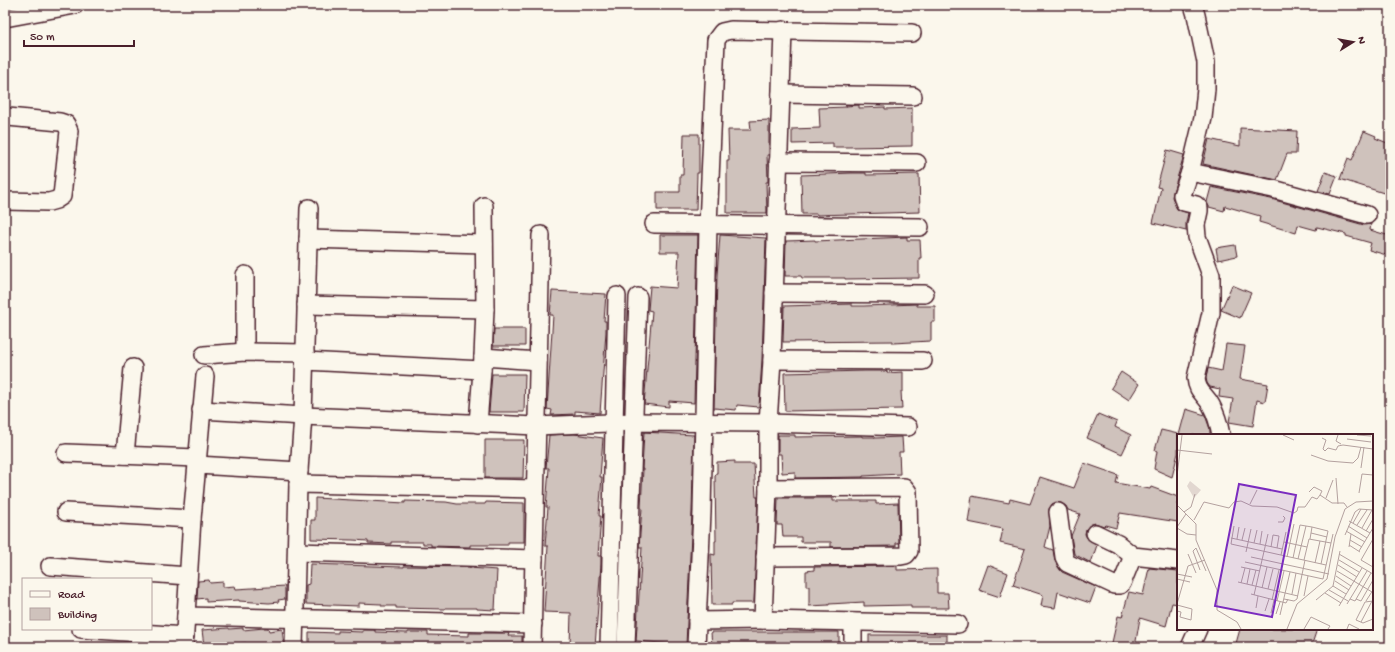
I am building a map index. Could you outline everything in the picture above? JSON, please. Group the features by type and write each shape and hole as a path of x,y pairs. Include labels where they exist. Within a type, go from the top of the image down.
{"street":[{"path":"5,18 75,5"},
{"path":"1193,5 1206,62 1206,89 1203,118 1190,172 1182,195 1184,202 1196,205 1199,208 1196,225 1197,237 1211,275 1211,313 1196,378 1197,386 1210,403 1218,422 1221,434"},
{"path":"696,647 702,512 708,225 716,40 722,32 727,30 912,33"},
{"path":"763,620 768,488 768,423 772,360 783,30"},
{"path":"781,94 913,96"},
{"path":"5,118 8,117 60,122 66,124 69,131 62,196 50,202 5,201"},
{"path":"778,162 917,163"},
{"path":"1190,172 1273,189 1366,215"},
{"path":"478,424 485,309 484,206"},
{"path":"294,647 296,552 303,416 309,208"},
{"path":"654,224 920,227"},
{"path":"532,647 541,235"},
{"path":"308,239 484,244"},
{"path":"245,276 245,352"},
{"path":"774,293 925,294"},
{"path":"609,647 617,296"},
{"path":"626,647 638,297"},
{"path":"306,305 485,309"},
{"path":"204,355 245,352 305,357 482,364 538,361"},
{"path":"772,360 923,361"},
{"path":"125,455 133,368"},
{"path":"90,630 185,641 192,519 205,376"},
{"path":"201,410 536,426 615,422 704,422 908,427"},
{"path":"66,453 125,455 197,461 299,477 535,489"},
{"path":"766,557 901,556 906,555 909,551 908,492 904,487 768,488"},
{"path":"66,512 192,519"},
{"path":"1058,512 1064,557 1069,565 1114,585 1118,585 1122,583 1133,556"},
{"path":"1095,533 1118,544 1133,556 1177,561"},
{"path":"296,552 534,559"},
{"path":"50,566 188,576"},
{"path":"186,616 533,624"},
{"path":"697,621 763,620 958,624"},
{"path":"853,622 853,647"},
{"path":"1190,647 1198,630"}],"building":[{"path":"859,105 859,108 912,108 912,146 833,147 833,143 792,144 792,129 820,128 819,108"},
{"path":"769,120 769,155 767,155 768,182 766,182 767,213 727,213 727,161 729,161 728,130 751,130 750,121"},
{"path":"1240,128 1297,131 1296,154 1287,154 1277,180 1203,164 1209,139 1240,146"},
{"path":"1364,131 1376,136 1375,138 1390,144 1390,195 1340,179 1348,158 1352,160"},
{"path":"684,134 699,134 699,173 697,173 696,210 657,210 657,192 680,192 680,175 683,175"},
{"path":"1167,150 1184,155 1172,197 1177,209 1188,213 1186,231 1153,223 1161,188 1157,187"},
{"path":"1325,172 1337,176 1330,194 1318,191"},
{"path":"866,173 866,175 919,174 920,212 817,215 802,214 801,175"},
{"path":"1211,187 1271,199 1364,225 1371,224 1370,230 1390,236 1390,256 1369,250 1371,243 1346,236 1346,234 1317,227 1316,230 1298,225 1296,233 1259,222 1260,216 1225,206 1224,211 1209,207 1207,202"},
{"path":"660,235 698,235 694,403 669,401 669,407 644,404 652,311 648,310 650,286 677,288 679,252 660,252"},
{"path":"720,235 766,238 759,407 737,405 736,410 714,408 717,275"},
{"path":"907,237 907,240 920,240 921,258 919,258 919,278 845,279 785,276 786,241"},
{"path":"1235,245 1237,256 1218,260 1216,248"},
{"path":"1232,285 1251,293 1240,318 1221,310"},
{"path":"552,291 606,294 604,321 606,321 606,332 600,413 575,411 575,414 551,415 552,410 547,409 553,315 550,315"},
{"path":"852,304 852,306 917,304 917,306 935,306 935,322 931,322 931,341 893,343 893,341 783,342 784,306"},
{"path":"494,329 525,329 525,346 493,346"},
{"path":"1226,344 1245,346 1240,379 1268,384 1265,402 1257,400 1253,426 1229,422 1233,399 1219,397 1220,389 1210,387 1207,383 1206,378 1208,368 1222,371"},
{"path":"887,371 887,373 903,372 903,391 901,391 902,409 785,411 784,373"},
{"path":"1121,372 1139,384 1129,400 1111,388"},
{"path":"492,374 525,374 524,412 489,412"},
{"path":"1186,409 1205,415 1210,429 1210,434 1179,434"},
{"path":"1098,414 1117,422 1115,427 1131,435 1122,454 1087,438"},
{"path":"1161,430 1178,434 1177,457 1172,477 1154,469 1157,451 1155,450"},
{"path":"644,432 694,435 686,645 636,641 642,547 639,547 642,508"},
{"path":"574,434 603,438 600,477 602,477 598,556 601,556 601,564 595,647 570,646 571,613 544,612 548,546 545,546 549,468 546,468 549,435"},
{"path":"778,435 795,435 795,437 902,437 903,452 899,452 900,474 863,477 795,478 795,472 782,473 781,454 778,454"},
{"path":"485,440 524,440 523,478 485,478"},
{"path":"735,461 735,464 754,464 756,497 758,497 754,603 712,605 711,554 715,555 716,541 715,476 717,473 717,462"},
{"path":"1084,463 1118,475 1116,483 1150,489 1151,487 1177,497 1177,522 1120,513 1116,528 1095,523 1090,525 1086,529 1085,534 1087,538 1097,545 1091,563 1074,554 1071,536 1080,514 1068,510 1066,506 1061,503 1056,502 1052,504 1049,509 1050,526 1045,547 1053,550 1055,561 1062,572 1096,587 1090,603 1058,592 1055,608 1041,606 1043,595 1013,585 1025,549 1000,543 1003,529 968,522 972,496 1009,503 1010,499 1030,504 1040,477 1074,488"},
{"path":"315,498 405,503 405,501 446,502 457,504 485,504 486,502 524,503 524,542 508,542 508,545 470,545 470,547 431,546 431,544 423,544 423,542 391,542 391,544 368,543 368,541 353,540 311,539 311,520 315,520"},
{"path":"778,498 833,498 833,501 876,501 876,504 898,503 899,543 896,543 896,546 831,547 831,542 801,542 801,537 783,537 782,525 777,525"},
{"path":"310,564 404,567 470,567 497,570 495,610 477,608 396,608 396,606 381,606 381,604 359,603 359,606 306,604 306,585 309,584"},
{"path":"988,565 1008,573 1000,597 979,590"},
{"path":"897,566 897,570 937,569 937,593 948,593 949,608 911,608 911,605 864,606 864,602 809,606 809,586 806,586 806,571 814,570 814,567"},
{"path":"1149,568 1177,571 1177,604 1172,603 1166,626 1140,618 1135,647 1111,647 1118,616 1122,617 1129,592 1143,595"},
{"path":"209,580 210,583 223,582 223,587 235,586 236,589 285,586 285,599 278,600 279,602 269,603 239,600 206,602 206,598 197,599 198,581"},
{"path":"243,628 243,630 268,628 269,631 282,629 284,645 246,646 246,643 204,646 202,630"},
{"path":"363,630 375,630 375,632 428,632 428,635 469,636 469,633 509,633 508,636 522,636 522,647 309,647 309,632 338,633 338,631 363,632"},
{"path":"1240,630 1317,630 1311,647 1301,647 1290,643 1288,647 1235,647"},
{"path":"711,632 839,632 839,647 712,647"},
{"path":"869,635 947,635 947,647 869,647"}]}
